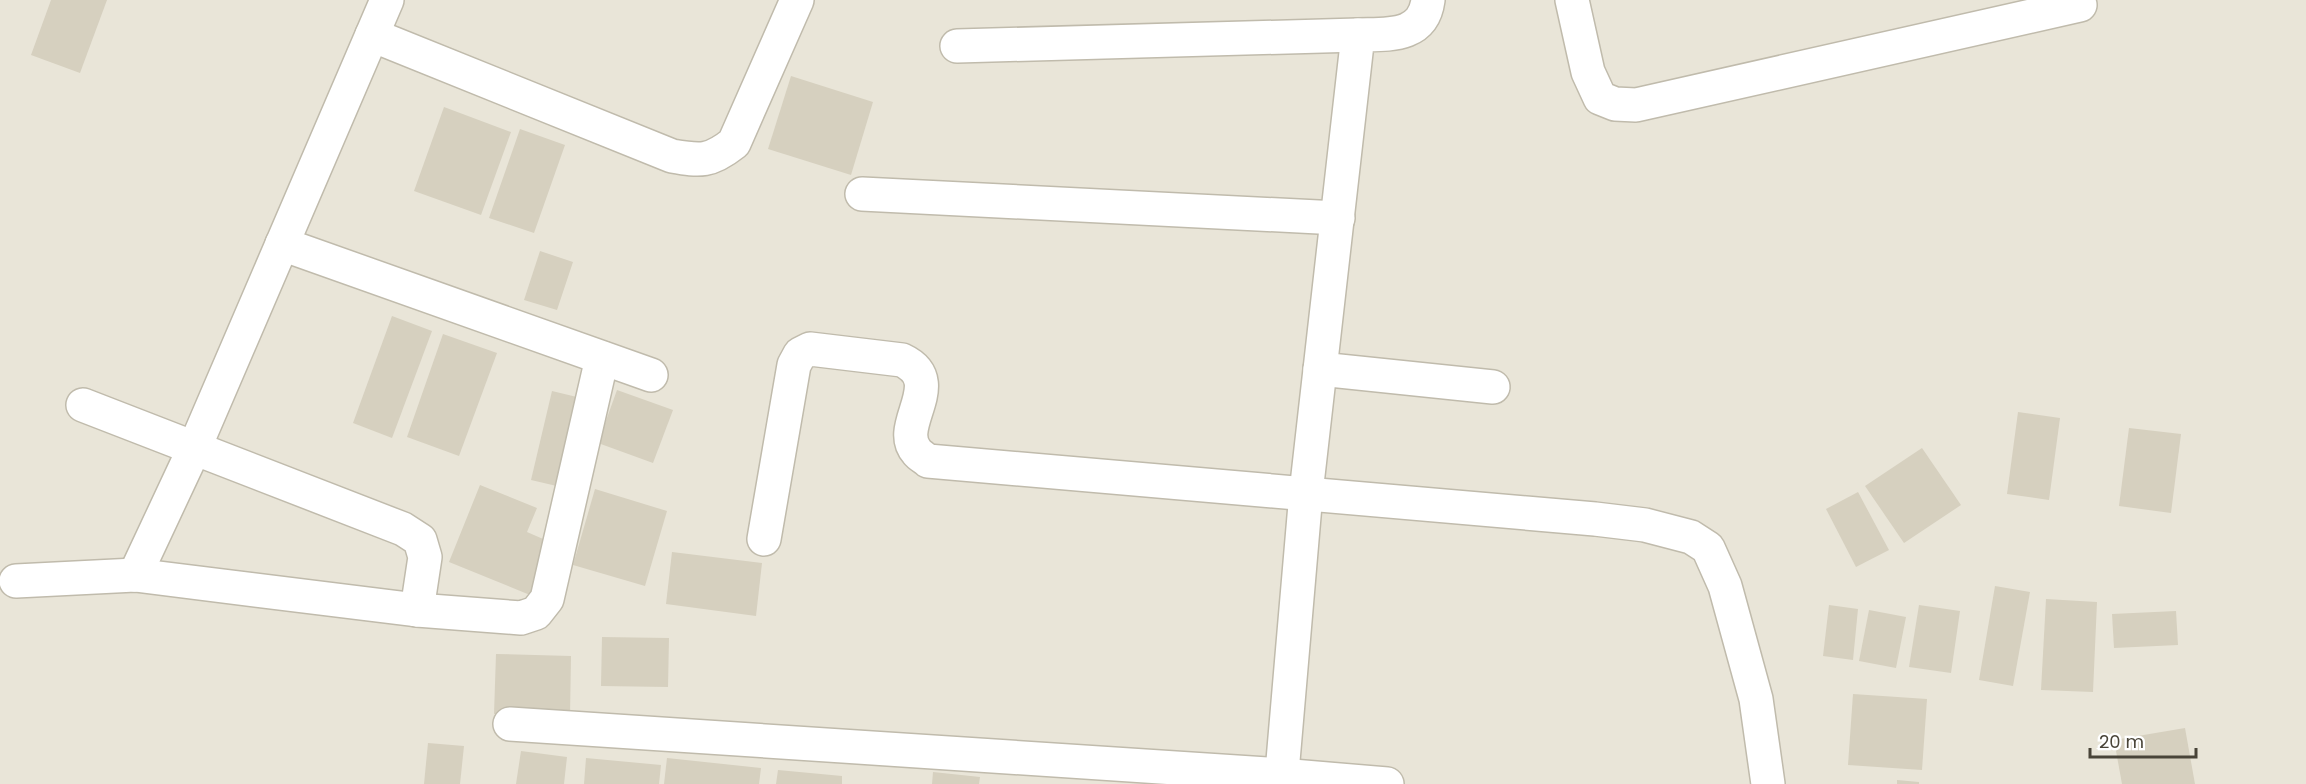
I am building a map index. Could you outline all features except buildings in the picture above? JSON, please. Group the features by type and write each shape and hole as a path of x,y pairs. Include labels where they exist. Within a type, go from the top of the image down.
{"street":[{"path":"135,575 194,450 387,0"},
{"path":"372,35 672,156 698,160 718,155 734,143 797,0"},
{"path":"957,46 1399,33 1416,26 1427,10 1428,0"},
{"path":"1572,0 1588,72 1600,98 1615,104 1636,105 2080,5"},
{"path":"1281,779 1306,493 1358,35"},
{"path":"862,194 1338,218"},
{"path":"282,244 651,375"},
{"path":"764,540 794,365 800,354 810,349 902,360 914,365 922,377 911,436 915,451 928,461 1645,525 1691,537 1707,548 1725,586 1756,699 1768,784"},
{"path":"16,581 135,575 417,610 521,618 536,613 548,599 602,358"},
{"path":"1320,369 1493,387"},
{"path":"82,405 403,529 420,540 425,557 417,610"},
{"path":"510,724 1281,779 1388,784"}],"shaded area":[{"path":"0,0 2306,0 2306,784 0,784"}]}
